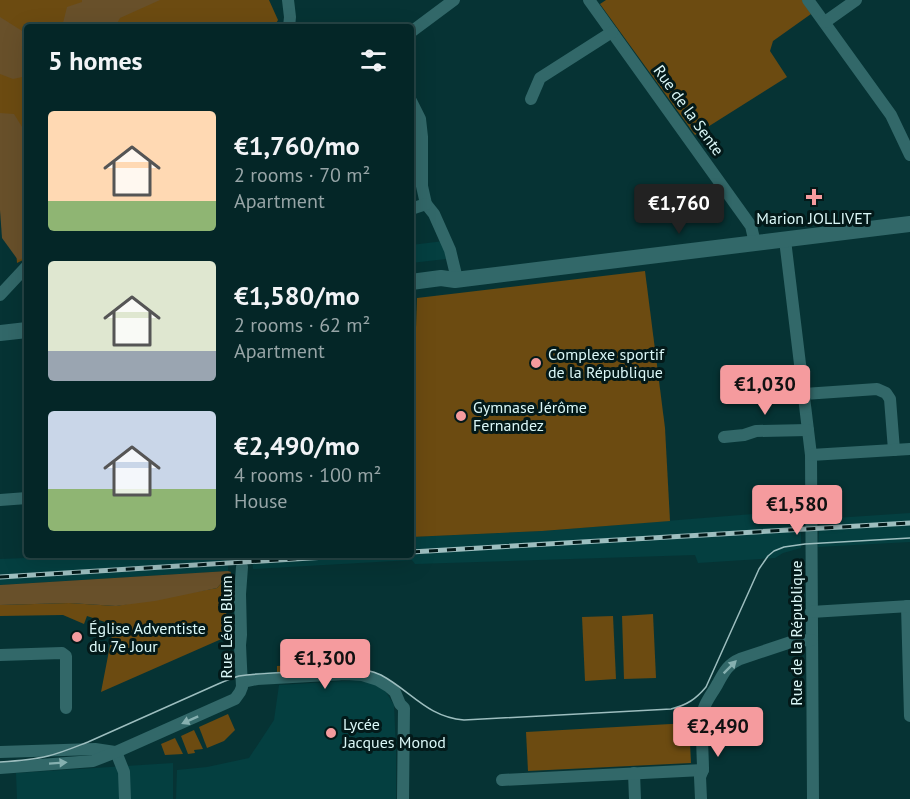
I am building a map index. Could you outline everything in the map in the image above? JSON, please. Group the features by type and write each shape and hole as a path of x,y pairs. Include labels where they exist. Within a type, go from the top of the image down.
{"main road":[{"path":"414,290 456,280 910,224"},
{"path":"414,282 441,278 456,280"},
{"path":"0,333 24,330"}],"street":[{"path":"288,0 289,24"},
{"path":"414,30 454,0"},
{"name":"Rue de la Sente","path":"589,0 751,226 755,243"},
{"path":"808,0 891,115 910,155"},
{"path":"825,22 856,0"},
{"path":"531,99 540,78 612,32"},
{"path":"414,107 420,119 422,186 426,204 434,214 450,250 456,280"},
{"path":"414,208 426,204"},
{"name":"Rue de la République","path":"784,240 811,455 813,799"},
{"path":"0,295 24,269"},
{"path":"804,394 877,389 886,393 890,399 894,450"},
{"path":"724,437 756,431 808,430"},
{"path":"811,455 910,449"},
{"path":"0,500 24,498"},
{"name":"Rue Léon Blum","path":"0,768 93,761 235,699 241,687 242,560"},
{"path":"811,612 908,606 910,716"},
{"path":"701,799 700,777 703,770 705,706 725,669 734,661 794,641 812,640"},
{"path":"0,655 62,653 66,656 66,708"},
{"path":"241,687 257,679 359,674 388,686 395,692 404,708 403,799"},
{"name":"Rue Léon Blum","path":"0,752 95,749 116,752"},
{"path":"116,752 124,772 125,799"},
{"path":"502,780 703,770"},
{"path":"634,773 635,799"}],"shaded area":[{"path":"0,0 269,0 278,20 276,24 24,24 24,260 17,263 15,234 0,200"},
{"path":"82,0 160,0 120,18 117,24 63,24 67,7 82,2"},
{"path":"606,0 802,0 811,14 773,41 770,51 787,77 695,135 600,4"},
{"path":"0,17 24,32 24,77 13,79 0,74"},
{"path":"0,113 14,114 24,130 24,258 18,260 2,238"},
{"path":"444,241 446,259 414,263 414,245"},
{"name":"Complexe sportif de la République","path":"645,271 665,428 670,521 542,531 414,537 414,388 417,298"},
{"path":"910,513 910,542 818,547 820,519"},
{"path":"753,514 755,524 801,521 801,548 775,558 698,563 695,555 415,564 412,560 253,569 252,558 414,558 414,537 542,531"},
{"path":"228,558 228,571 0,585 0,559"},
{"path":"231,572 226,637 101,692 114,625 87,616 84,624 63,615 0,616 0,605 69,603 116,606 217,588"},
{"path":"231,572 217,588 155,601 116,606 69,603 0,605 0,585"},
{"path":"653,614 656,678 624,679 622,616"},
{"path":"613,616 616,679 585,681 582,617"},
{"path":"350,662 351,671 277,675 277,666"},
{"name":"Lycée Jacques Monod","path":"357,680 375,684 386,692 394,705 396,799 176,799 177,770 207,767 249,758 274,720 279,685"},
{"path":"228,714 235,730 224,741 207,748 199,727"},
{"path":"689,723 691,763 528,771 526,732"},
{"path":"194,730 203,749 194,750 195,753 188,754 181,736"},
{"path":"175,738 183,754 165,755 161,744"},
{"path":"173,763 173,799 17,799 16,773"}],"tram line":[{"path":"0,762 18,761 63,752 226,681 254,674 340,669 372,672 392,681 429,709 451,718 464,720 671,709 691,701 706,687 759,569 774,551 805,544 910,538"}],"railway":[{"path":"414,552 910,523"},
{"path":"0,577 310,558"}],"place":[{"name":"Marion JOLLIVET","path":"814,197"},
{"name":"Complexe sportif de la République","path":"536,363"},
{"name":"Gymnase Jérôme Fernandez","path":"461,416"},
{"name":"Église Adventiste du 7e Jour","path":"77,637"},
{"name":"Lycée Jacques Monod","path":"331,733"}]}
